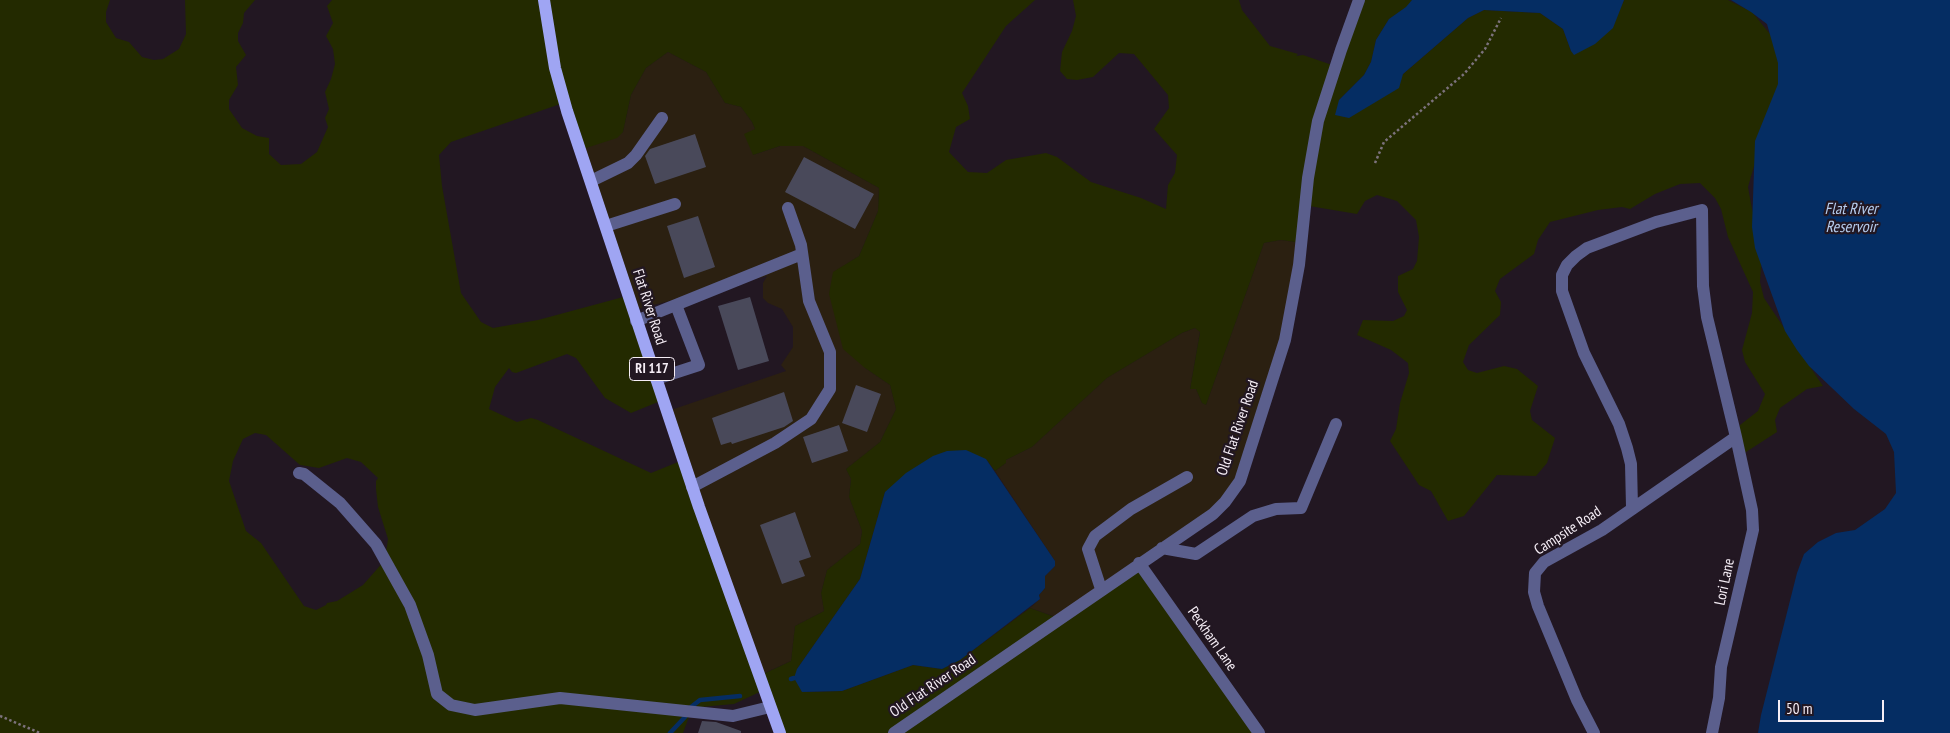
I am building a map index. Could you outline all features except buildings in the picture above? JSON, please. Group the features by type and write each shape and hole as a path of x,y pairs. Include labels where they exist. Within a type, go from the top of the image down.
{"main road":[{"name":"Flat River Road","path":"544,0 555,68 636,321 692,487 780,733"}],"street":[{"name":"Old Flat River Road","path":"894,733 1101,589 1213,514 1225,502 1240,481 1285,340 1299,265 1308,178 1318,121 1359,0"},
{"path":"591,181 628,163 636,155 662,118"},
{"path":"606,226 675,204"},
{"path":"692,487 775,443 811,418 830,389 830,352 809,301 802,254 788,208"},
{"name":"Lori Lane","path":"1632,507 1631,464 1627,448 1619,424 1584,353 1562,291 1562,275 1567,265 1587,248 1656,222 1702,210 1703,286 1707,317 1752,510 1753,530 1721,667 1719,698 1712,733"},
{"path":"636,321 802,254"},
{"path":"656,379 699,365 676,305"},
{"path":"1162,548 1196,554 1252,516 1276,509 1301,508 1336,424"},
{"name":"Campsite Road","path":"1594,733 1577,700 1538,606 1534,592 1534,574 1544,562 1602,530 1632,507 1736,437"},
{"path":"300,473 304,474 340,503 376,544 410,605 428,655 437,694 451,705 475,710 560,698 733,716 770,707"},
{"path":"1101,589 1088,549 1095,536 1131,509 1187,477"},
{"name":"Peckham Lane","path":"1140,563 1259,733"}],"path":[{"path":"1375,163 1384,142 1464,74 1485,49 1501,18"},
{"path":"0,716 40,733"}],"shaded area":[{"path":"668,52 706,72 725,103 741,107 755,129 753,155 780,146 803,146 879,188 878,211 859,256 834,272 865,368 890,385 896,409 880,442 846,469 851,479 849,497 862,531 860,544 827,570 821,593 824,611 795,626 791,661 760,675 668,411 786,371 781,365 793,347 793,327 782,309 768,303 763,298 763,283 767,276 634,310 583,149 623,132 631,95 646,68"},
{"path":"1281,240 1302,243 1287,341 1241,481 1220,509 1059,618 1030,608 1040,599 1039,595 1045,588 1045,576 1055,566 1055,561 995,471 1006,463 1006,460 1032,447 1107,378 1182,333 1195,328 1200,331 1190,389 1196,389 1202,403 1206,405 1264,243"}],"green space":[{"path":"0,0 110,0 106,12 106,22 116,38 129,42 142,57 154,60 163,59 179,49 186,34 185,0 255,0 244,13 243,23 238,33 238,41 246,55 236,67 238,85 229,100 229,109 242,128 257,136 269,138 269,154 281,165 301,164 317,152 328,127 325,118 329,109 325,92 335,64 333,49 326,36 333,23 327,6 332,0 1035,0 1006,26 962,93 968,106 970,119 956,127 949,152 968,172 987,173 1006,160 1046,153 1057,157 1091,182 1141,198 1166,209 1168,185 1175,173 1177,155 1154,129 1169,108 1168,95 1134,54 1119,53 1093,77 1077,80 1067,79 1060,71 1062,52 1072,31 1076,16 1073,0 1239,0 1242,10 1270,46 1298,54 1296,56 1303,55 1335,66 1360,0 1412,0 1407,7 1389,19 1376,40 1371,62 1364,75 1339,100 1403,74 1468,18 1484,10 1540,13 1563,29 1571,51 1619,11 1624,0 1728,0 1752,12 1779,45 1788,62 1762,138 1748,187 1752,209 1763,238 1760,282 1764,298 1823,386 1807,389 1780,408 1775,420 1777,432 1743,454 1738,435 1740,425 1758,411 1765,394 1745,362 1742,350 1752,313 1753,292 1728,237 1721,209 1715,198 1700,183 1680,184 1655,194 1630,209 1622,207 1598,210 1550,222 1538,240 1534,254 1500,279 1495,291 1501,302 1500,315 1469,345 1463,362 1468,370 1477,373 1504,366 1517,369 1538,386 1530,411 1532,420 1555,438 1547,463 1536,476 1497,475 1464,516 1448,521 1431,491 1419,485 1390,441 1396,429 1400,403 1409,373 1408,363 1391,350 1357,335 1363,320 1393,321 1404,316 1407,310 1398,292 1398,276 1413,269 1417,261 1419,237 1416,220 1397,201 1377,195 1365,201 1357,214 1309,206 1302,243 1281,240 1264,243 1206,405 1202,403 1196,389 1190,389 1200,332 1195,328 1182,333 1107,378 1032,447 1006,460 1006,463 995,471 986,459 885,492 860,579 797,669 802,692 842,691 913,665 942,669 960,660 1030,608 1058,618 1142,564 1258,733 781,733 764,690 734,704 700,707 690,714 683,733 0,733","holes":["668,52 706,72 725,103 741,107 755,129 744,134 753,155 780,146 803,146 879,188 878,211 859,256 833,272 829,294 843,349 865,368 890,385 896,409 880,442 846,469 851,479 849,497 862,531 860,544 827,570 821,593 824,611 795,626 791,661 761,675 683,460 651,473 538,420 531,418 517,422 489,409 495,387 509,368 512,372 516,373 567,354 576,358 605,398 631,413 663,400 627,296 538,320 493,328 481,322 461,293 442,186 439,155 451,142 566,102 583,149 617,138 623,132 631,95 646,68","255,433 266,435 300,465 319,468 347,458 361,462 378,478 376,481 378,507 388,539 385,560 363,585 337,601 327,603 316,610 304,606 261,543 246,531 229,481 233,461 243,439"]}],"water":[{"path":"1412,0 1624,0 1613,28 1595,44 1574,55 1563,29 1540,13 1484,10 1468,18 1403,74 1399,88 1349,118 1335,115 1339,100 1364,75 1371,62 1376,40 1389,19 1406,7"},
{"name":"Flat River Reservoir","path":"1731,0 1950,0 1950,733 1758,733 1797,573 1804,554 1818,542 1836,533 1855,530 1885,509 1896,493 1894,452 1886,434 1854,409 1809,366 1797,350 1785,331 1755,248 1752,227 1755,141 1778,84 1778,63 1767,24"},
{"path":"966,450 986,459 1055,561 1055,566 1045,576 1045,588 1039,595 1040,599 960,660 942,669 913,665 842,691 802,692 794,678 797,669 860,579 885,492 906,473 933,456 947,451"}],"waterway":[{"path":"691,707 700,700 740,696"},
{"path":"670,733 685,717"}]}
